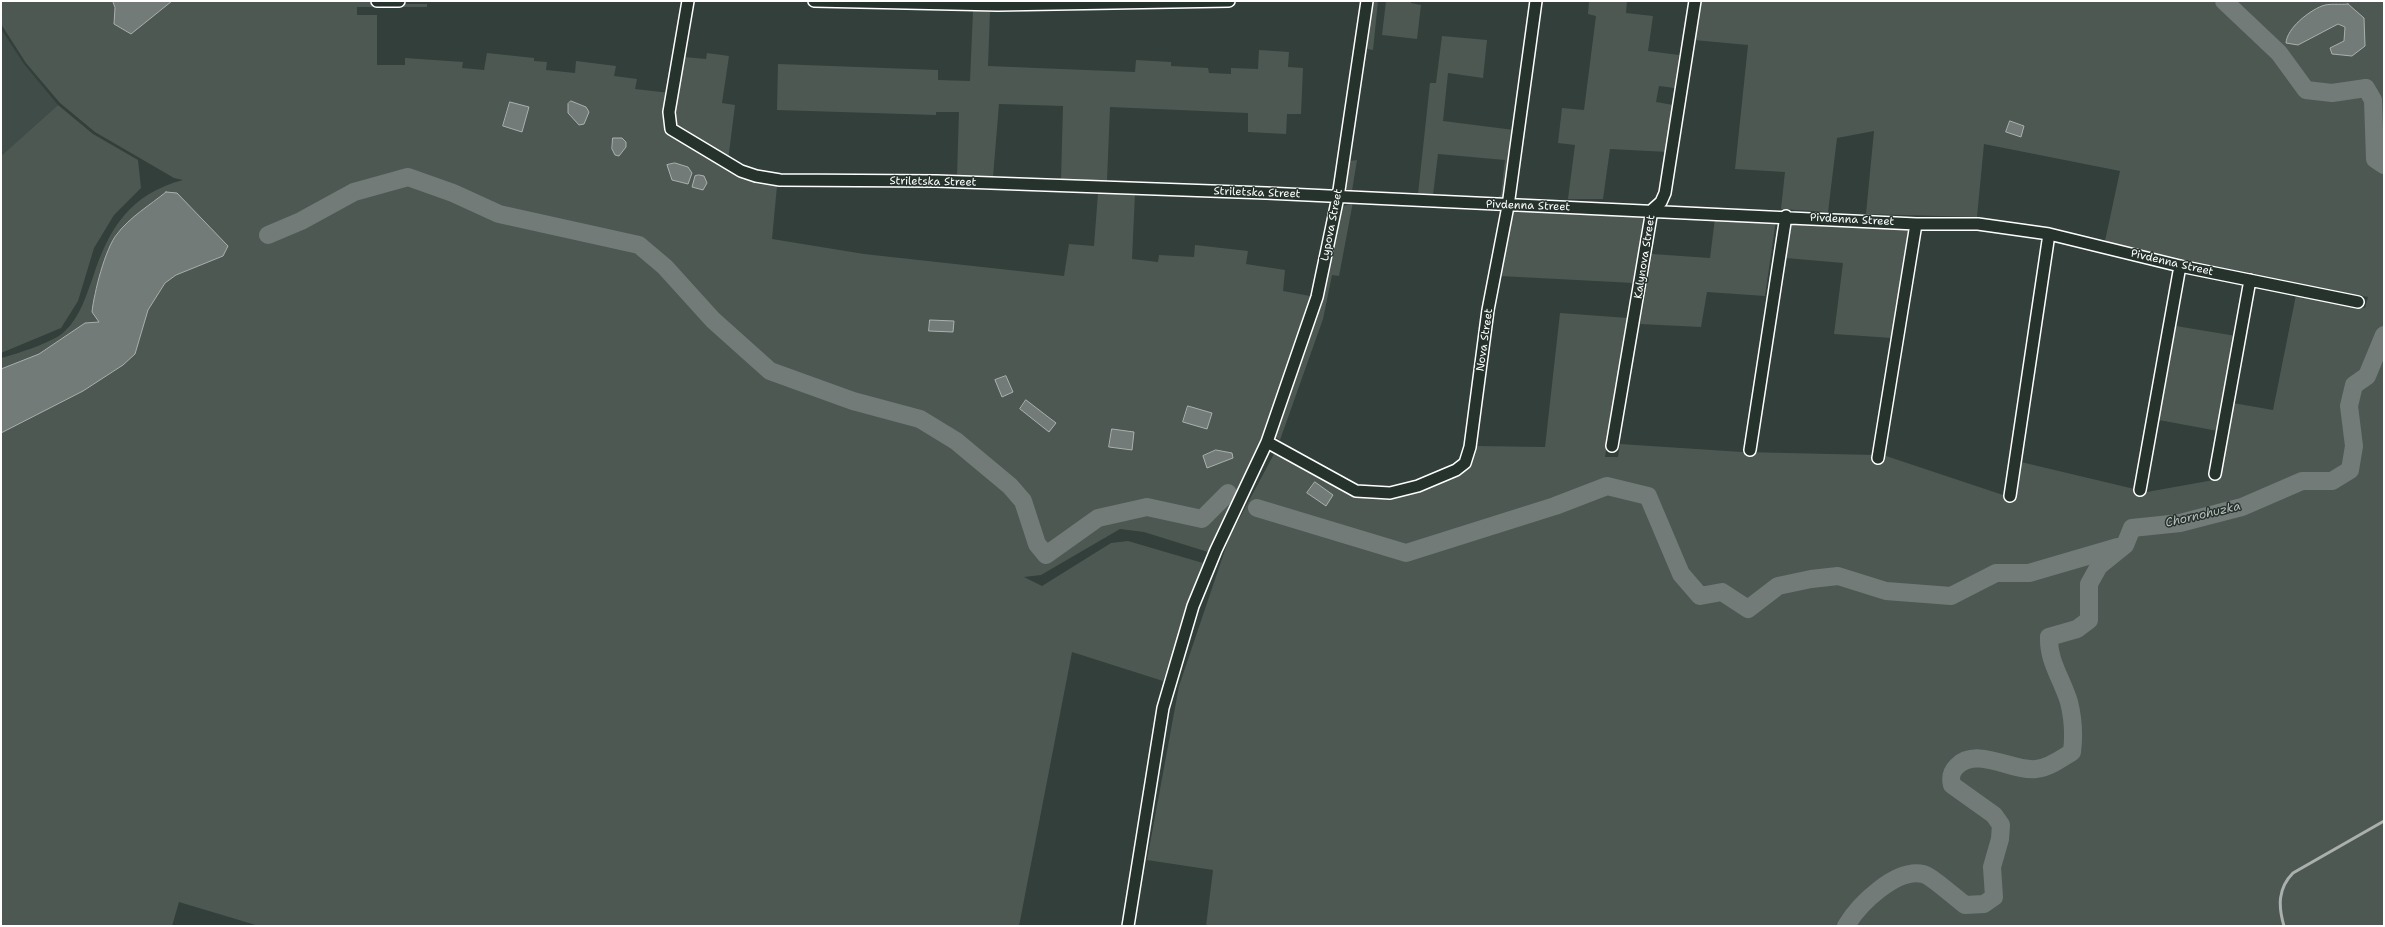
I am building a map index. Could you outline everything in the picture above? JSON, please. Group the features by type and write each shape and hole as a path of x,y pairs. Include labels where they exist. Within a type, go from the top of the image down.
{"street":[{"path":"376,1 399,1"},
{"name":"Striletska Street","path":"688,1 669,112 671,129 726,163 756,176 780,180 936,181 1338,197"},
{"path":"814,1 998,5 1229,1"},
{"name":"Lypova Street","path":"1128,926 1163,708 1193,606 1216,550 1267,442 1317,297 1338,197 1367,1"},
{"name":"Nova Street","path":"1267,442 1356,491 1390,493 1418,486 1456,470 1465,463 1470,447 1488,310 1508,206 1536,1"},
{"name":"Kalynova Street","path":"1612,446 1652,210 1661,202 1665,193 1695,1"},
{"name":"Pivdenna Street","path":"1338,197 1508,206 1786,216 1916,224 1978,224 2049,234 2180,266 2358,302"},
{"path":"1750,450 1786,216"},
{"path":"1878,458 1916,224"},
{"path":"2010,496 2049,234"},
{"path":"2140,490 2180,266"},
{"path":"2215,474 2250,280"}],"shaded area":[{"path":"1,1 113,1 115,8 114,24 131,34 172,1 367,1 379,4 427,4 427,7 357,7 357,15 377,15 377,65 405,65 405,58 463,62 462,68 484,70 487,53 534,58 534,61 547,62 546,70 575,73 576,61 616,66 614,76 637,79 635,89 670,93 666,121 724,165 757,184 777,186 772,239 864,254 1064,276 1069,244 1094,246 1098,193 1135,193 1132,259 1158,262 1159,255 1194,257 1195,245 1248,251 1246,264 1285,270 1283,291 1310,296 1262,438 1208,552 1144,532 1120,529 1041,575 1024,577 1042,586 1111,543 1128,541 1203,563 1163,681 1072,652 1019,926 259,926 179,902 172,926 1,926 1,433 83,391 123,365 135,354 148,310 165,283 176,275 223,256 166,192 142,210 116,234 94,295 99,322 85,323 39,354 1,369 1,358 25,351 44,343 65,331 79,313 106,243 124,215 135,204 149,194 165,186 183,180 174,178 95,132 60,103 26,63 1,24"},
{"path":"113,1 172,1 131,34 114,24 115,8"},
{"path":"1372,1 1378,1 1373,50 1367,49"},
{"path":"1386,1 1411,1 1411,3 1421,5 1417,39 1382,35"},
{"path":"1589,1 1627,1 1626,13 1653,16 1648,51 1679,55 1675,88 1659,86 1656,102 1673,105 1668,152 1610,149 1603,199 1568,199 1575,145 1558,143 1562,108 1584,110 1596,16 1588,14"},
{"path":"1699,1 2384,1 2384,926 1206,926 1213,870 1147,860 1179,686 1229,538 1275,452 1354,497 1390,499 1422,491 1459,474 1471,465 1476,446 1545,447 1560,313 1628,318 1605,457 1618,457 1620,444 1742,452 1886,456 2015,499 2021,462 2147,492 2219,479 2233,403 2273,410 2296,295 2365,308 2368,297 2181,259 2105,241 2120,171 1984,144 1977,217 1866,214 1874,131 1837,138 1828,212 1781,209 1785,172 1735,169 1748,45 1694,40","holes":["2348,4 2352,56 2330,48 2344,41 2345,27 2337,24 2298,45"]},
{"path":"2331,4 2348,4 2364,18 2365,46 2352,56 2332,54 2330,48 2344,41 2345,27 2338,24 2298,45 2286,43 2287,37 2294,26 2317,8"},
{"path":"973,11 990,11 988,66 1135,72 1136,60 1171,62 1171,66 1208,68 1209,73 1231,74 1231,68 1258,69 1259,50 1289,52 1288,67 1303,68 1301,114 1287,114 1286,134 1248,132 1248,113 1110,107 1107,181 1061,180 1063,106 999,104 993,177 957,176 959,112 936,112 936,115 777,110 778,64 938,70 938,80 970,81"},
{"path":"1,29 24,64 58,105 1,156"},
{"path":"1442,36 1487,40 1483,78 1448,73 1443,121 1514,130 1504,201 1351,194 1345,188 1350,161 1357,160 1352,191 1418,194 1430,83 1436,83","holes":["1438,154 1505,160 1501,195 1496,199 1433,195"]},
{"path":"707,53 729,56 722,103 735,105 728,161 678,132 672,112 684,57 706,59"},
{"path":"571,101 586,107 589,112 584,124 579,125 568,113 568,104"},
{"path":"510,102 529,107 522,132 503,126"},
{"path":"58,105 93,134 138,160 141,188 114,215 94,248 78,301 61,328 1,353 1,156"},
{"path":"2010,121 2024,126 2021,137 2006,132"},
{"path":"613,138 622,138 626,142 626,147 619,156 615,155 612,149"},
{"path":"675,163 688,167 692,173 688,184 672,180 667,165"},
{"path":"695,176 704,176 707,183 703,190 692,187"},
{"path":"166,192 177,193 228,246 223,256 176,275 165,283 148,310 135,354 123,365 83,391 1,433 1,369 39,354 85,323 99,322 92,312 93,304 108,250 117,234 128,222"},
{"path":"1353,202 1339,276 1332,275 1323,319 1280,440 1274,436 1340,208"},
{"path":"1513,211 1646,214 1634,283 1500,276"},
{"path":"1715,218 1776,220 1765,296 1707,292 1701,327 1640,324 1652,254 1710,258"},
{"path":"1792,221 1909,228 1892,338 1834,334 1843,263 1786,258"},
{"path":"930,320 954,321 953,332 929,331"},
{"path":"2176,326 2236,336 2218,431 2159,420"},
{"path":"1006,376 1013,392 1002,397 995,380"},
{"path":"1026,400 1056,423 1049,432 1020,409"},
{"path":"1188,406 1212,413 1207,429 1183,422"},
{"path":"1112,429 1134,432 1132,450 1109,447"},
{"path":"1216,450 1232,453 1233,458 1207,468 1203,456"},
{"path":"1315,482 1333,495 1326,506 1307,493"}],"waterway":[{"name":"Chornohuzka","path":"2224,1 2279,53 2306,90 2332,93 2366,88 2373,100 2375,159 2384,165"},
{"path":"268,235 301,221 354,192 408,177 453,193 499,214 639,245 665,267 713,320 770,371 853,401 920,419 956,441 1010,486 1023,501 1037,544 1046,555 1098,518 1147,507 1202,519 1228,493"},
{"name":"Chornohuzka","path":"1846,926 1869,898 1890,882 1901,876 1912,874 1926,875 1965,905 1984,904 1994,897 1992,867 2000,839 2001,825 1994,815 1952,785 1951,777 1953,770 1965,761 1975,758 1995,761 2027,769 2036,769 2050,765 2072,752 2073,727 2069,702 2053,662 2049,646 2049,637 2077,629 2089,620 2089,584 2099,566 2125,545 2132,528 2180,523 2242,507 2302,481 2332,481 2350,470 2354,446 2349,406 2354,385 2367,376 2384,335"},
{"path":"1257,508 1406,553 1555,506 1607,486 1648,496 1681,574 1700,596 1722,592 1748,609 1778,586 1811,579 1838,576 1886,591 1951,596 1996,573 2029,573 2118,547"},
{"path":"2284,926 2280,904 2282,891 2284,885 2293,873 2384,821"}]}
